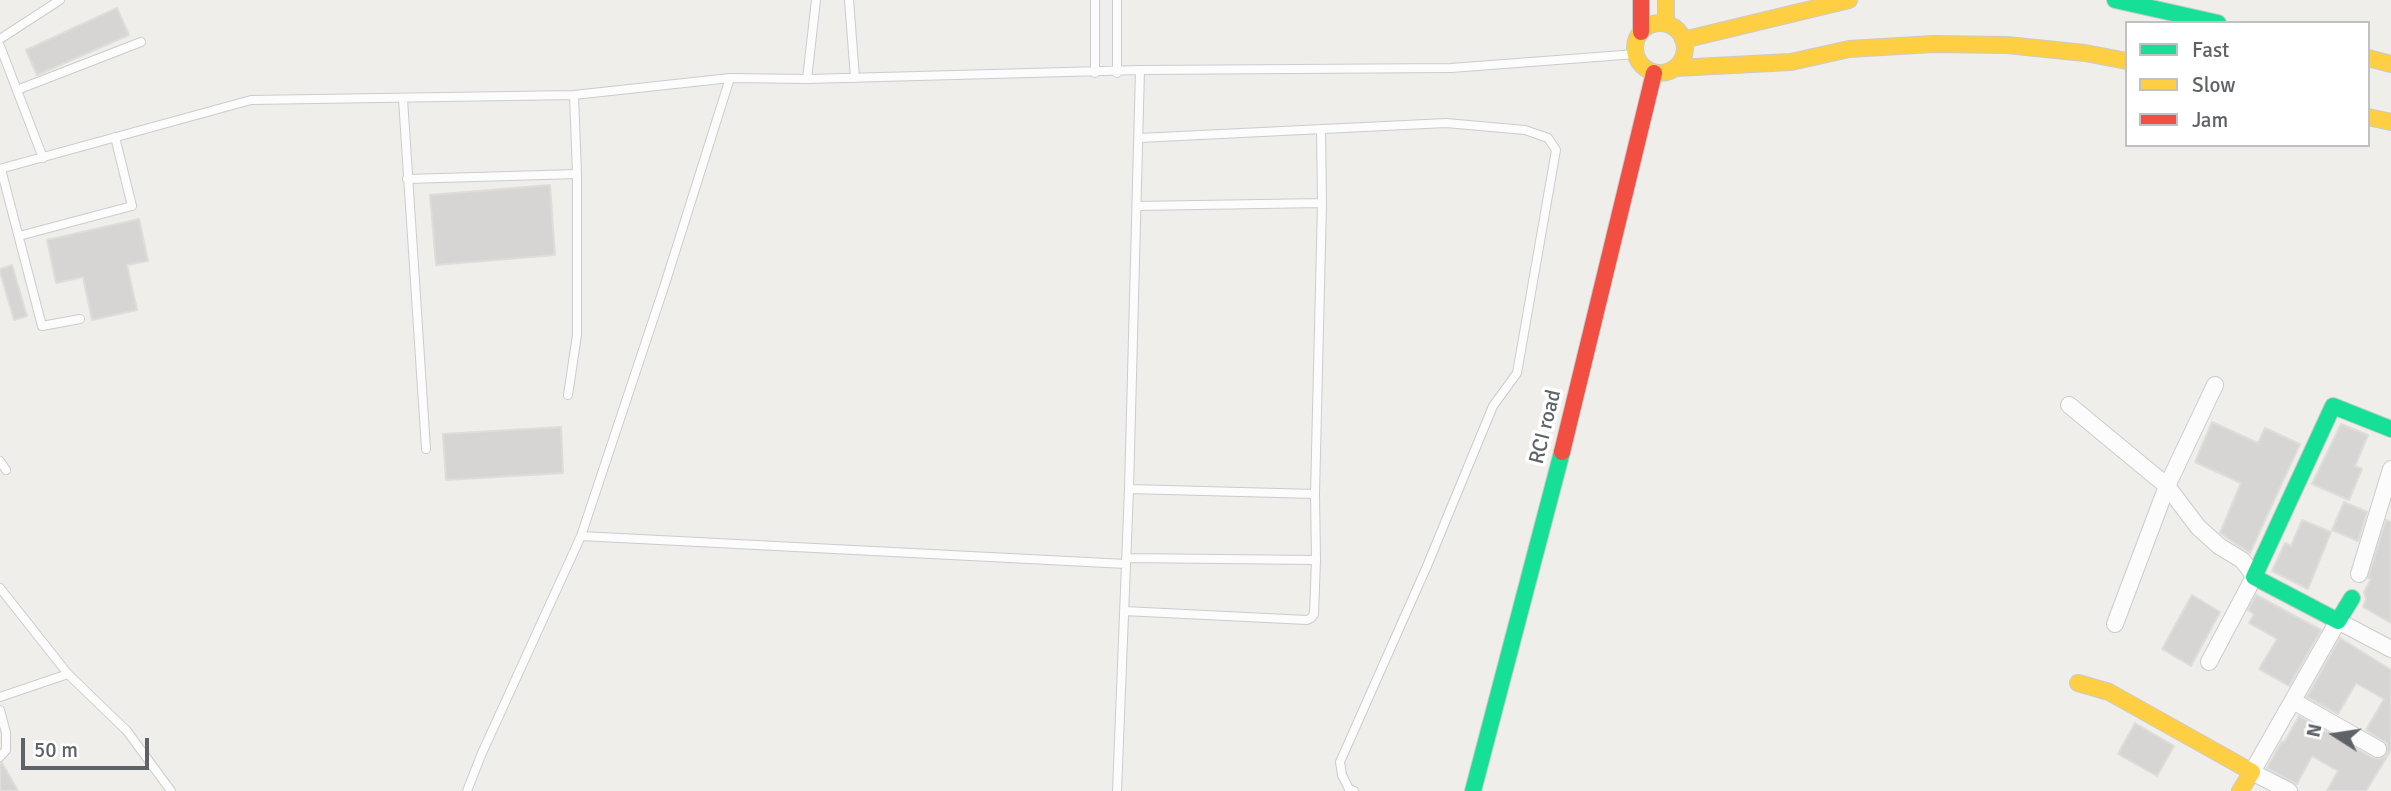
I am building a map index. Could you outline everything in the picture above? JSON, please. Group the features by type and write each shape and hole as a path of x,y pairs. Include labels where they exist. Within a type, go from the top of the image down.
{"street":[{"path":"1641,0 1641,32 1635,46 1636,54 1644,67 1654,73 1667,73 1675,68 1684,56 1683,40 1679,33 1666,24 1657,23 1641,32"},
{"path":"1666,0 1666,24"},
{"path":"1683,40 1849,0"},
{"path":"2115,0 2185,7 2214,21"},
{"path":"1675,68 1791,62 1849,48 1933,44 2007,46 2085,53 2125,61"},
{"path":"2370,59 2391,64"},
{"name":"RCI road","path":"1473,791 1560,456 1654,73"},
{"path":"2370,117 2391,122"},
{"path":"2115,624 2167,486 2215,385"},
{"path":"2069,405 2167,486 2198,527 2219,546 2242,560 2254,577 2391,649"},
{"path":"2209,662 2254,577 2333,406 2391,429"},
{"path":"2359,574 2391,469"},
{"path":"2239,791 2352,598"},
{"path":"2078,683 2109,692 2289,791"},
{"path":"2293,701 2378,750"}],"lane":[{"path":"0,39 60,0"},
{"path":"807,79 816,0"},
{"path":"849,0 855,78"},
{"path":"1095,0 1095,73"},
{"path":"1117,0 1117,73"},
{"path":"17,90 141,42"},
{"path":"0,46 43,158"},
{"path":"80,319 42,326 0,169 251,100 574,95 730,78 1117,73 1140,70 1451,68 1636,54"},
{"path":"1117,791 1129,489 1140,70"},
{"path":"467,791 581,536 730,78"},
{"path":"568,395 577,335 574,95"},
{"path":"403,99 426,449"},
{"path":"1139,138 1446,123 1525,130 1548,138 1556,150 1517,373 1493,406 1427,566 1340,762 1342,775 1349,789 1354,791"},
{"path":"1124,611 1307,620 1314,614 1321,129"},
{"path":"19,236 132,206 115,137"},
{"path":"407,179 577,174"},
{"path":"1137,206 1322,203"},
{"path":"0,461 6,470"},
{"path":"1129,489 1315,494"},
{"path":"581,536 1126,561 1316,560"},
{"path":"0,588 68,674 127,731 171,791"},
{"path":"0,697 68,674"},
{"path":"0,710 6,733 6,750 0,757"}],"building":[{"path":"117,8 129,35 37,75 26,50"},
{"path":"550,185 555,255 436,265 430,195"},
{"path":"139,219 148,261 127,265 137,310 92,320 83,277 56,283 47,240"},
{"path":"12,265 27,316 14,320 0,272 0,269"},
{"path":"2212,422 2258,443 2265,428 2300,444 2250,553 2220,533 2241,483 2195,462"},
{"path":"2341,424 2368,435 2355,466 2362,469 2349,500 2312,484"},
{"path":"561,427 563,473 446,480 443,434"},
{"path":"2344,502 2367,512 2358,541 2332,530"},
{"path":"2302,520 2331,532 2308,589 2272,571 2285,543 2291,546"},
{"path":"2386,520 2391,522 2391,623 2363,607 2366,599 2364,592 2371,579 2368,578"},
{"path":"2192,595 2220,612 2191,666 2162,649"},
{"path":"2256,595 2321,630 2289,686 2259,669 2277,639 2249,623 2254,614 2248,610"},
{"path":"2340,638 2391,670 2391,750 2366,791 2327,791 2338,771 2312,756 2297,784 2267,768 2299,716 2373,758 2379,759 2387,755 2387,743 2366,730 2384,699 2356,683 2338,714 2307,697"},
{"path":"2135,723 2174,746 2157,776 2118,754"},
{"path":"2,763 18,791 0,791"}],"traffic: fast":[{"path":"2115,0 2209,21"},
{"path":"2352,598 2338,621 2254,577 2333,406 2391,429"},
{"path":"1473,791 1562,452"}],"traffic: slow":[{"path":"1666,0 1666,24"},
{"path":"1683,40 1849,0"},
{"path":"1660,23 1677,31 1685,48 1677,65 1660,73 1643,65 1635,48 1643,31 1660,23"},
{"path":"1675,68 1791,62 1849,49 1933,44 2007,45 2085,53 2125,61"},
{"path":"2370,59 2391,64"},
{"path":"2370,117 2391,122"},
{"path":"2078,683 2109,692 2252,772 2240,791"}],"traffic: jam":[{"path":"1641,0 1641,32"},
{"path":"1562,452 1654,73"}]}
